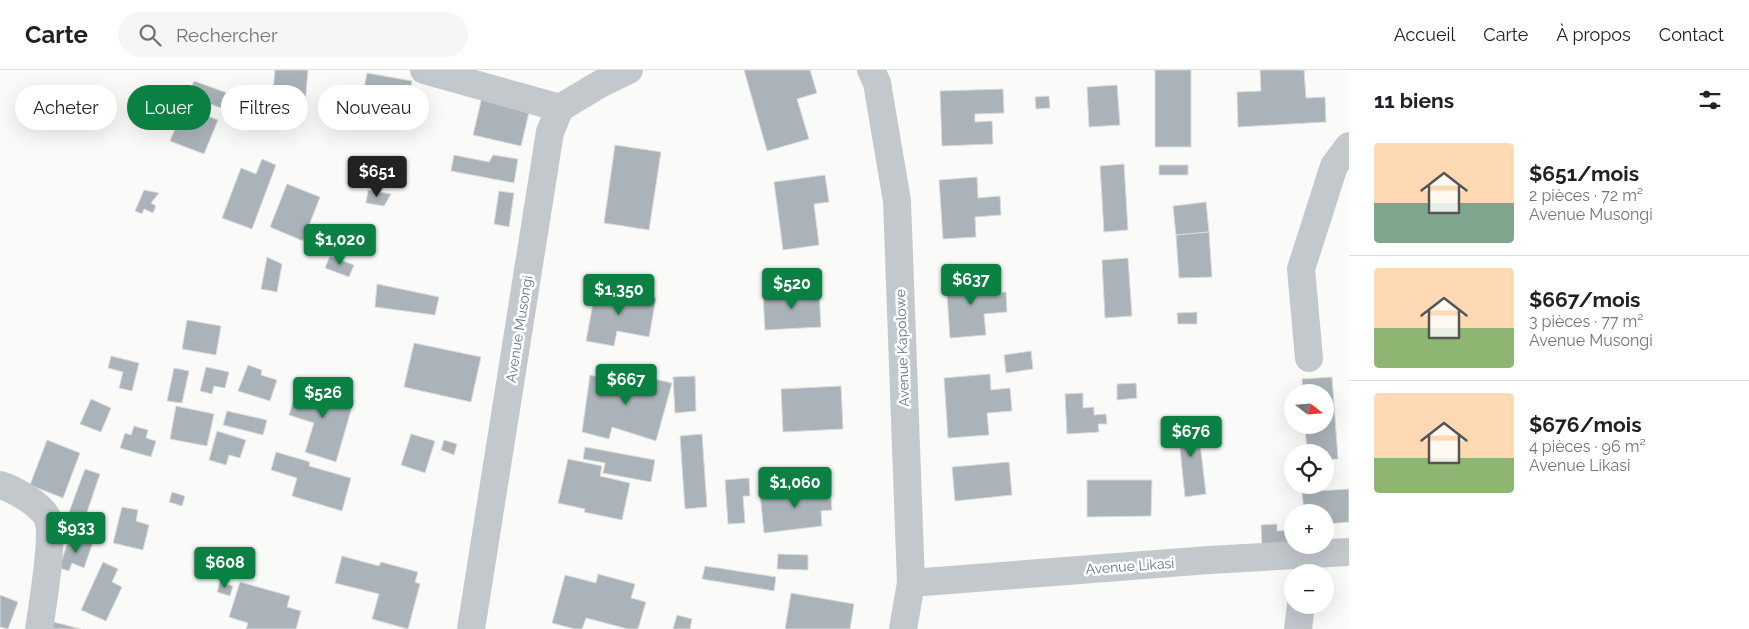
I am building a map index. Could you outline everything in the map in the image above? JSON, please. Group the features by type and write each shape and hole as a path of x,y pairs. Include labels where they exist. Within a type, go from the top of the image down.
{"street":[{"path":"424,70 560,108 600,84 629,70"},
{"name":"Avenue Kapolowe","path":"871,70 877,83 897,201 911,583 903,629"},
{"name":"Avenue Musongi","path":"471,629 550,132 560,108"},
{"path":"1309,358 1301,269 1334,166 1349,146"},
{"path":"0,485 39,506 48,519 49,536 46,586 39,629"},
{"name":"Avenue Likasi","path":"911,583 1209,560 1306,564 1349,552"},
{"path":"1298,629 1300,614"}],"building":[{"path":"275,70 308,70 307,85 274,85"},
{"path":"744,70 810,70 817,93 797,99 809,139 767,151"},
{"path":"1155,70 1191,70 1191,147 1155,147"},
{"path":"1260,70 1304,70 1306,98 1325,97 1326,122 1238,127 1237,92 1261,91"},
{"path":"367,73 412,81 411,85 365,85"},
{"path":"194,81 205,85 192,85"},
{"path":"1117,85 1120,125 1089,127 1087,87"},
{"path":"211,87 221,91 221,108 211,104"},
{"path":"1003,89 1004,113 975,114 975,122 992,121 993,144 942,146 940,91"},
{"path":"483,93 531,104 521,146 473,135"},
{"path":"1049,96 1050,108 1036,109 1035,97"},
{"path":"211,117 218,120 204,154 170,141 175,130 211,130"},
{"path":"615,145 661,152 649,230 604,223"},
{"path":"454,155 489,162 493,155 518,159 514,183 451,171"},
{"path":"262,159 276,165 252,229 222,218 241,168 256,174"},
{"path":"1124,164 1128,230 1104,232 1100,166"},
{"path":"1159,165 1188,165 1188,175 1159,175"},
{"path":"825,175 829,202 814,204 819,245 783,250 774,182"},
{"path":"977,177 978,198 1000,196 1001,215 975,217 976,237 943,239 939,180"},
{"path":"287,184 320,197 303,241 270,227"},
{"path":"144,190 159,193 151,203 156,206 153,213 144,209 142,214 135,211"},
{"path":"368,190 391,194 384,206 366,203"},
{"path":"499,191 514,193 509,227 494,224"},
{"path":"1206,202 1209,232 1176,235 1173,206"},
{"path":"1209,232 1212,277 1179,278 1176,235"},
{"path":"330,256 354,265 349,277 325,268"},
{"path":"267,257 282,264 277,292 261,289"},
{"path":"1128,258 1132,316 1105,318 1102,260"},
{"path":"983,276 984,293 1006,292 1007,312 984,314 986,335 950,338 946,279"},
{"path":"377,284 439,297 435,315 375,307"},
{"path":"596,287 656,298 649,337 617,331 614,346 586,341"},
{"path":"819,290 821,327 765,330 763,293"},
{"path":"1197,312 1197,324 1178,324 1177,313"},
{"path":"187,320 221,326 216,355 182,349"},
{"path":"414,343 481,357 471,402 404,387"},
{"path":"1031,351 1033,369 1006,373 1004,355"},
{"path":"111,356 139,363 132,391 119,388 123,372 108,368"},
{"path":"248,365 262,370 261,375 277,380 270,401 238,391"},
{"path":"206,367 229,372 225,388 214,386 212,394 200,391"},
{"path":"174,368 189,371 182,403 167,401"},
{"path":"632,374 672,383 656,441 612,427 609,439 582,432 590,375 629,384"},
{"path":"990,374 991,390 1010,388 1012,411 987,413 989,435 948,438 944,378"},
{"path":"695,376 696,411 675,413 673,377"},
{"path":"1332,377 1333,384 1302,384 1302,379"},
{"path":"299,383 354,400 336,462 305,452 314,423 289,415"},
{"path":"1136,383 1137,398 1117,400 1117,384"},
{"path":"841,386 843,429 783,432 781,389"},
{"path":"1083,393 1083,408 1094,407 1094,415 1106,414 1107,424 1098,424 1099,432 1067,434 1065,394"},
{"path":"91,399 111,408 101,432 80,424"},
{"path":"1334,404 1338,459 1334,459 1334,444 1306,444 1306,434 1334,434"},
{"path":"176,406 214,414 207,446 170,439"},
{"path":"227,411 267,420 263,435 223,425"},
{"path":"1197,418 1206,494 1185,497 1177,420"},
{"path":"134,426 148,430 146,438 156,441 151,457 120,448 125,433 131,435"},
{"path":"217,431 246,440 240,458 229,455 226,465 209,460"},
{"path":"411,434 435,441 425,473 401,465"},
{"path":"702,434 707,507 685,509 680,436"},
{"path":"47,440 80,453 63,498 30,485"},
{"path":"444,440 457,444 454,455 441,450"},
{"path":"585,447 655,460 651,482 603,473 605,463 583,459"},
{"path":"276,452 310,462 309,466 351,478 342,511 292,496 297,478 271,470"},
{"path":"568,459 602,466 600,476 630,483 622,520 584,512 585,509 558,503"},
{"path":"1009,462 1012,495 955,501 952,467"},
{"path":"85,469 100,474 85,518 69,512"},
{"path":"749,478 750,496 743,496 745,523 728,524 725,480"},
{"path":"1087,480 1152,480 1151,516 1087,517"},
{"path":"830,486 832,510 821,511 822,526 764,533 760,494"},
{"path":"1349,489 1349,522 1334,523 1334,504 1303,504 1302,494 1334,494 1334,490"},
{"path":"172,492 185,496 182,506 169,502"},
{"path":"122,507 138,510 136,521 149,525 143,550 113,543"},
{"path":"1277,524 1277,531 1284,531 1284,546 1262,547 1261,525"},
{"path":"82,538 93,542 84,568 72,563 69,571 59,568 69,539 80,543"},
{"path":"778,554 808,555 808,570 777,569"},
{"path":"342,556 379,566 381,562 418,572 415,582 420,584 408,629 372,619 379,594 335,583"},
{"path":"103,562 118,569 112,582 122,587 106,621 81,610"},
{"path":"705,566 776,577 774,591 702,579"},
{"path":"598,574 635,584 631,598 646,602 638,629 628,629 586,618 582,629 552,623 565,575 596,583"},
{"path":"220,582 233,586 230,596 217,592"},
{"path":"240,582 290,596 287,607 301,611 296,629 246,629 248,623 229,617"},
{"path":"791,593 854,604 850,629 785,629"},
{"path":"0,595 18,602 8,629 0,627"},
{"path":"677,615 692,619 690,629 673,629"},
{"path":"50,621 81,629 47,629"}]}
